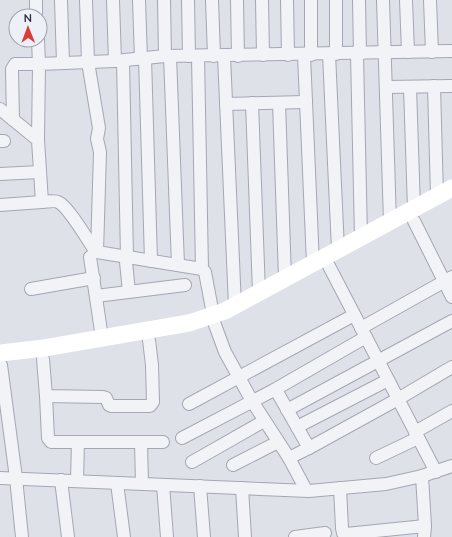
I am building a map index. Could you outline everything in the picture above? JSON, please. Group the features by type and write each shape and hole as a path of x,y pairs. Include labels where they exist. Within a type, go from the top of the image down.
{"street":[{"path":"61,0 63,63"},
{"path":"86,0 88,62 99,128 97,139 100,152 94,255"},
{"path":"113,0 119,61 126,259 129,292"},
{"path":"139,0 143,59 151,261"},
{"path":"164,0 178,265"},
{"path":"188,0 194,56 202,269 206,275 214,320 225,352 264,421 289,458 306,490"},
{"path":"212,0 226,104 235,306"},
{"path":"237,0 238,56"},
{"path":"262,0 264,55"},
{"path":"287,0 288,55"},
{"path":"310,0 306,102 312,264"},
{"path":"336,0 333,54 338,250"},
{"path":"359,0 358,54 360,238"},
{"path":"383,0 390,222"},
{"path":"406,0 408,52"},
{"path":"430,0 432,52"},
{"path":"38,48 38,140 42,202"},
{"path":"13,120 13,66 15,64 119,61 168,56 308,55 452,51"},
{"path":"410,86 414,215 448,280 452,297"},
{"path":"434,86 445,198"},
{"path":"386,87 452,86"},
{"path":"226,104 306,102"},
{"path":"252,103 259,293"},
{"path":"279,103 285,278"},
{"path":"0,109 38,140"},
{"path":"0,174 40,172"},
{"path":"0,361 102,338 189,323 214,320 227,321 329,266 445,198 452,188"},
{"path":"0,205 56,201 68,211 94,249 94,278 102,338"},
{"path":"0,361 43,359 194,332 235,306 390,222 414,215"},
{"path":"94,255 151,261 202,269"},
{"path":"329,266 436,472"},
{"path":"31,289 94,278"},
{"path":"182,438 274,390 448,280"},
{"path":"96,296 185,285"},
{"path":"189,404 354,315"},
{"path":"287,410 452,321"},
{"path":"46,396 103,397 106,398 111,406 150,406 153,402 152,365 149,340"},
{"path":"43,359 49,440 51,442 163,442"},
{"path":"0,361 16,478 22,537"},
{"path":"289,458 398,399 452,367"},
{"path":"297,427 388,380"},
{"path":"274,390 277,392 309,448"},
{"path":"376,458 417,435 452,411"},
{"path":"192,462 264,421"},
{"path":"77,481 78,442"},
{"path":"140,442 142,484"},
{"path":"233,464 278,442"},
{"path":"0,478 306,490 386,484 422,476 452,466"},
{"path":"340,488 343,533 424,532 422,476"},
{"path":"61,480 68,537"},
{"path":"117,483 124,537"},
{"path":"163,485 167,537"},
{"path":"200,486 204,537"},
{"path":"242,488 245,537"},
{"path":"295,537 325,533"}]}
